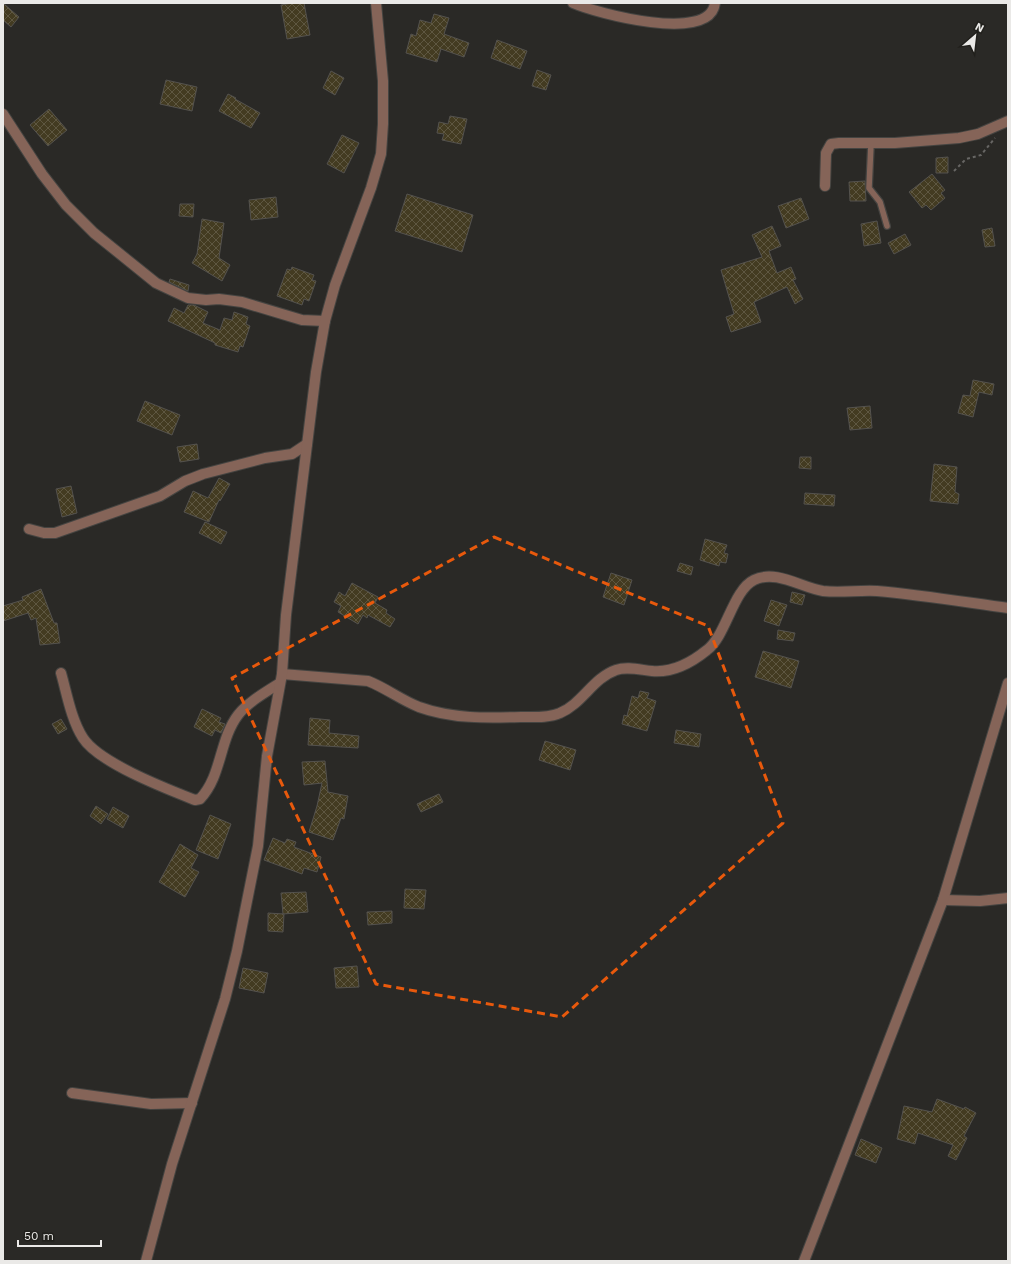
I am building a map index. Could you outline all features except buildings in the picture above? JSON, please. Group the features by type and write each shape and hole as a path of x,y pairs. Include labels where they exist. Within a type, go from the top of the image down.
{"street":[{"path":"146,1261 172,1164 216,1027 237,951 258,846 267,756 281,679 286,615 316,372 325,321 335,284 371,188 381,154 383,124 382,81 376,3"},
{"path":"573,3 595,12 617,17 645,21 687,23 707,17 712,12 715,3"},
{"path":"3,114 42,174 66,205 94,233 156,283 188,298 206,300 219,299 242,302 302,320 325,321"},
{"path":"825,186 828,147 839,143 871,144 959,138 978,134 1008,121"},
{"path":"29,529 44,533 55,533 160,496 185,481 203,474 265,458 292,454 307,444"},
{"path":"292,454 306,462"},
{"path":"61,674 74,718 83,737 91,747 100,755 140,776 195,800 200,799 214,780 228,736 238,714 281,679 368,681 381,686 419,707 447,715 491,718 538,717 559,714 570,708 603,677 618,670 664,671 675,669 700,656 711,648 716,641 733,607 743,591 753,580 767,577 786,580 824,591 876,591 1008,608"},
{"path":"804,1261 944,900 1008,683"},
{"path":"944,900 980,901 1008,898"},
{"path":"72,1093 151,1104 192,1103"}],"lane":[{"path":"871,144 870,188 880,202 887,226"}],"path":[{"path":"954,171 966,159 981,155 998,134"}],"highlighted area":[{"path":"494,537 708,626 783,823 562,1017 376,984 232,678"}]}
